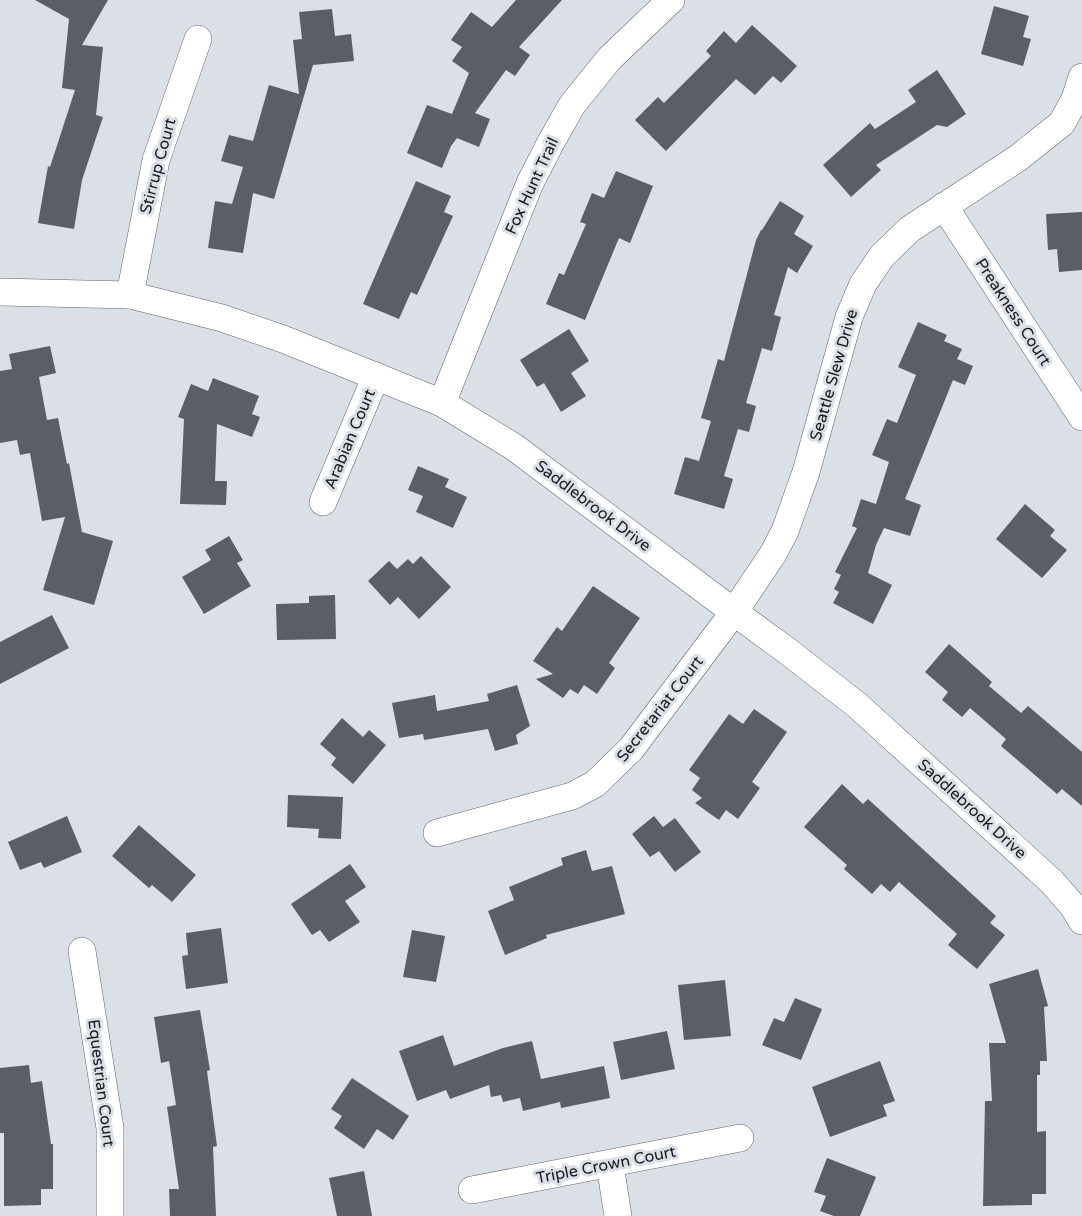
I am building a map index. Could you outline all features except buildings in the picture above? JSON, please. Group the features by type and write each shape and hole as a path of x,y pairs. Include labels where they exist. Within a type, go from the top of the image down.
{"street":[{"name":"Fox Hunt Trail","path":"442,403 530,183 572,105 610,58 671,0"},
{"name":"Stirrup Court","path":"130,295 156,160 198,39"},
{"name":"Seattle Slew Drive","path":"734,612 773,554 785,531 806,472 849,317 863,284 882,256 909,229 1018,158 1062,123 1075,99 1082,77"},
{"name":"Preakness Court","path":"944,206 1082,417"},
{"name":"Saddlebrook Drive","path":"0,292 130,295 222,318 283,339 442,403 514,447 857,705 1052,882 1073,906 1082,921"},
{"name":"Arabian Court","path":"323,502 376,376"},
{"name":"Secretariat Court","path":"437,833 572,796 595,784 631,749 734,612"},
{"name":"Equestrian Court","path":"82,951 110,1128 110,1216"},
{"name":"Triple Crown Court","path":"471,1190 610,1165 740,1138"},
{"path":"610,1165 618,1216"}]}
